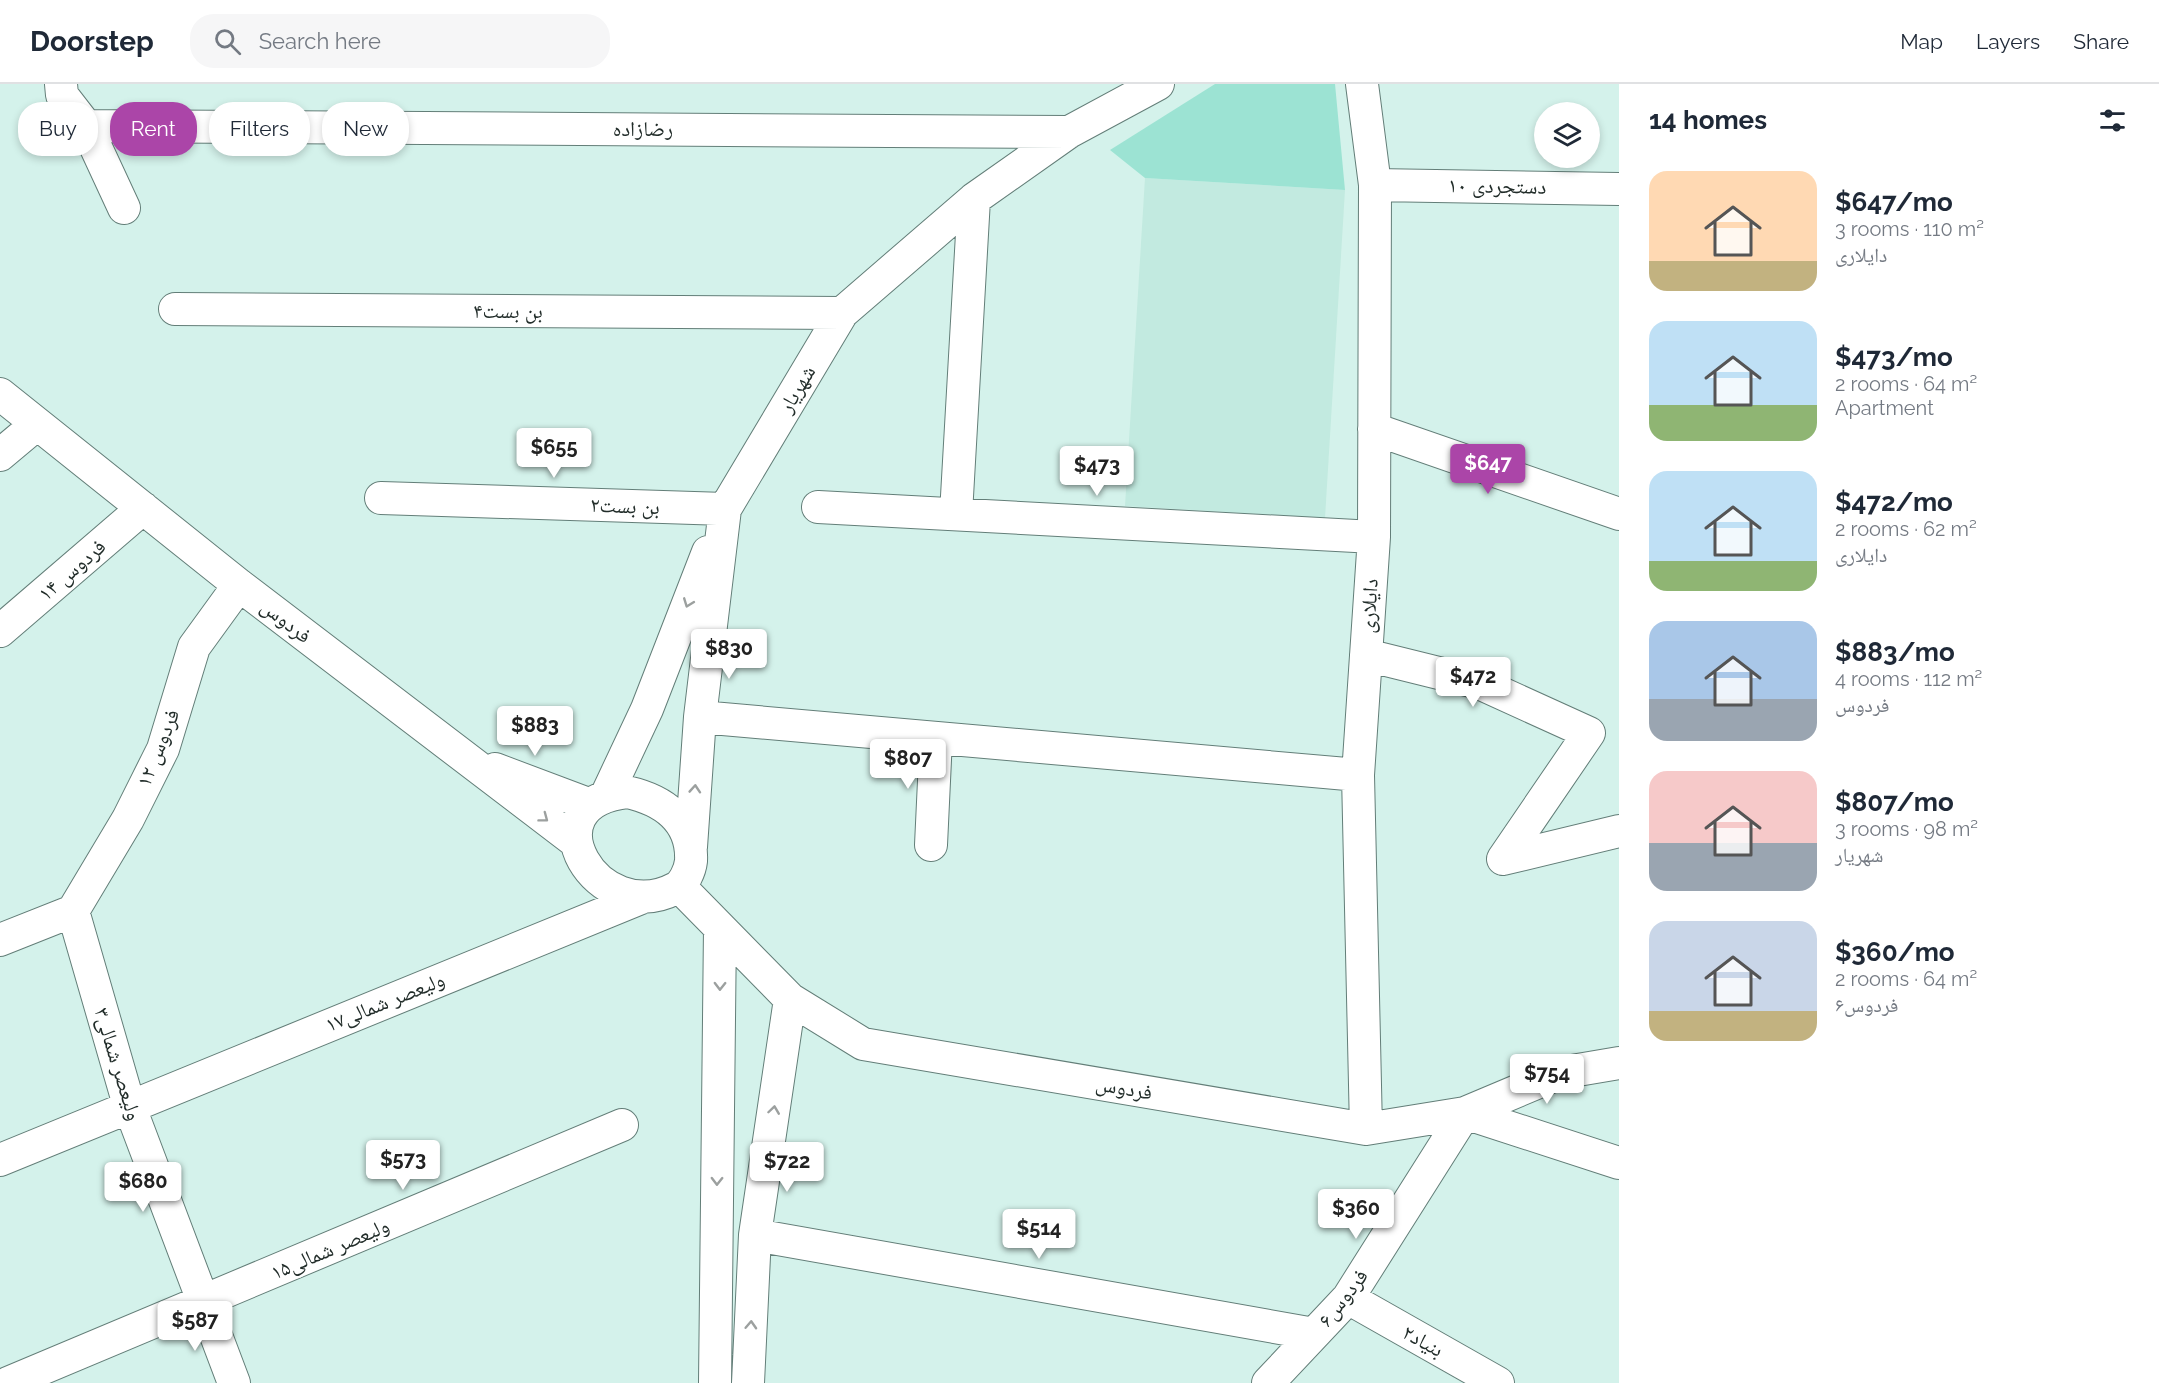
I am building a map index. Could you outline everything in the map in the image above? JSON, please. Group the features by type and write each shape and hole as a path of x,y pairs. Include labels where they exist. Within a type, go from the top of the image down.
{"street":[{"path":"61,84 62,94 68,102"},
{"name":"شهریار","path":"692,847 700,717 725,509 842,313 974,199 1069,132 1158,84"},
{"name":"دایلاری","path":"1362,84 1374,185 1374,537 1358,775 1366,1129"},
{"name":"رضازاده","path":"98,126 1069,132"},
{"path":"98,153 123,208"},
{"name":"دستجردی ۱۰","path":"1374,185 1619,189"},
{"path":"956,514 974,199"},
{"name":"بن بست۴","path":"175,309 842,313"},
{"name":"فردوس","path":"0,394 239,585 576,842"},
{"path":"0,455 37,424"},
{"path":"1374,429 1619,514"},
{"name":"بن بست۲","path":"381,498 725,509"},
{"path":"818,507 1374,537"},
{"name":"فردوس ۱۴","path":"0,631 143,508"},
{"path":"464,757 598,799 627,792 660,803 674,814 685,829 692,847 690,868 679,886 660,896 641,898 623,894 594,875 583,861 576,842 577,822 598,799 647,709 725,509"},
{"name":"فردوس ۱۲","path":"73,911 128,819 163,749 194,647 239,585"},
{"path":"1366,656 1479,684 1589,733 1503,859 1619,831"},
{"path":"700,717 1358,775"},
{"path":"931,845 936,738"},
{"name":"فردوس","path":"679,886 790,999 863,1044 1366,1129 1465,1113 1619,1163"},
{"name":"ولیعصر شمالی۱۷","path":"0,1160 129,1105 641,898"},
{"path":"0,940 73,911"},
{"name":"ولیعصر شمالی۳","path":"73,911 129,1105 234,1383"},
{"path":"715,1383 720,928"},
{"path":"748,1383 755,1235 790,999"},
{"path":"1465,1113 1560,1073 1619,1063"},
{"name":"فردوس۶","path":"1268,1383 1348,1298 1465,1113"},
{"name":"ولیعصر شمالی۱۵","path":"8,1383 622,1125"},
{"path":"755,1235 1314,1335"},
{"name":"بنیاد۲","path":"1348,1298 1498,1383"}],"shaded area":[{"path":"1145,178 1345,190 1325,518 1125,506"}],"green space":[{"path":"1215,84 1335,84 1345,190 1145,178 1110,150"}]}
